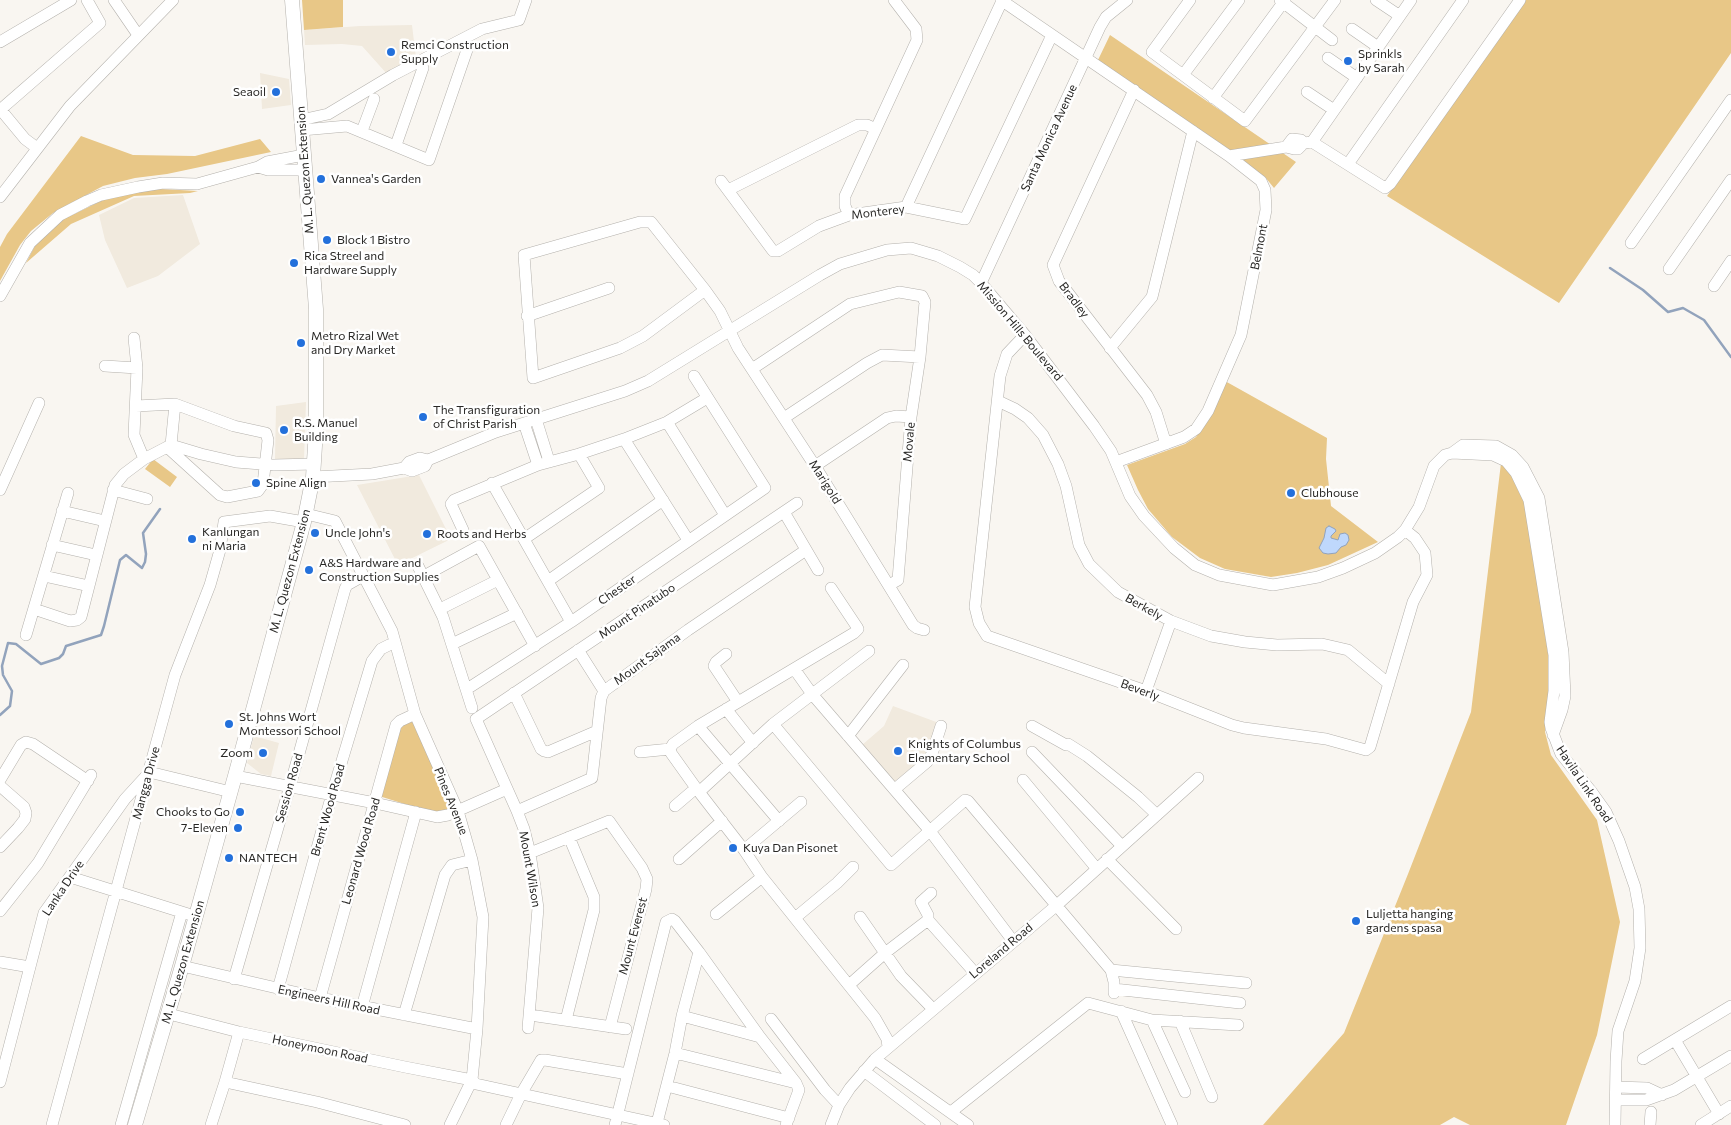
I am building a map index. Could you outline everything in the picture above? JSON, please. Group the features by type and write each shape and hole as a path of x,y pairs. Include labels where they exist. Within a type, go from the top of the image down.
{"main road":[{"name":"M. L. Quezon Extension","path":"135,1125 169,1014 231,792 305,518 314,471 316,309 292,0"}],"street":[{"path":"0,42 71,0"},
{"path":"37,148 25,139 0,110 100,23 87,0"},
{"path":"114,0 138,35"},
{"path":"1,193 70,106 173,0"},
{"path":"302,125 328,114 402,70 482,29 519,20 526,0"},
{"path":"849,214 845,206 845,196 917,40 916,28 894,0"},
{"path":"906,206 1002,0"},
{"name":"Belmont","path":"1002,0 1229,156 1261,181 1265,190 1266,210 1241,335 1208,411 1196,429 1184,437 1116,462"},
{"name":"Santa Monica Avenue","path":"981,283 1106,17 1127,0"},
{"path":"1190,0 1152,52 1245,121 1334,0"},
{"path":"1183,75 1239,0"},
{"path":"1376,0 1400,16"},
{"path":"1229,156 1286,147 1294,149 1308,142 1334,110 1411,0"},
{"path":"1348,164 1463,0"},
{"path":"1308,142 1348,164 1385,188 1390,184 1520,0"},
{"path":"1213,98 1283,1 1332,40"},
{"path":"1352,29 1378,47"},
{"name":"Monterey","path":"876,129 867,125 858,125 724,185 773,251 778,251 820,226 849,214 906,206 965,219 1052,35"},
{"path":"302,125 347,126 429,160 467,50"},
{"path":"1328,58 1357,78"},
{"path":"396,146 423,68"},
{"name":"Bradley","path":"1134,90 1053,265 1059,281 1147,395 1156,412 1166,444"},
{"path":"1307,92 1334,110"},
{"path":"362,131 374,99"},
{"path":"1631,243 1731,100"},
{"path":"1110,348 1152,297 1193,131"},
{"path":"0,296 30,243 60,215 73,207 100,195 163,183 197,184 258,167 267,162 304,155"},
{"path":"258,167 268,170 305,170"},
{"path":"1669,269 1731,180"},
{"name":"Marigold","path":"527,316 524,255 640,222 652,222 720,311 729,331 752,369 815,466 913,625 924,630"},
{"name":"Mission Hills Boulevard","path":"169,446 236,462 314,471 372,474 404,468 409,462 414,460 420,458 428,460 524,422 625,391 648,381 840,264 887,250 911,248 938,256 960,267 981,283 1025,335 1094,426 1111,451 1130,496 1159,534 1195,565 1233,578 1273,585 1318,577 1343,568 1375,553 1405,530"},
{"path":"1714,286 1731,262"},
{"path":"609,288 527,316 533,378 620,348 642,336 705,290"},
{"name":"Movale","path":"752,369 850,304 899,292 922,296 925,302 920,356 911,417 898,580 889,585"},
{"name":"Beverly","path":"1025,335 1007,354 1000,376 976,607 979,623 987,636 1146,691 1238,726 1326,739 1366,750 1370,747 1413,602 1427,575 1425,553 1415,538 1405,530"},
{"path":"134,338 137,368 134,435 144,459"},
{"path":"784,418 867,362 882,355 920,356"},
{"path":"106,366 137,368"},
{"path":"463,530 451,504 454,500 538,465 624,439 667,422 707,398 694,376"},
{"name":"Chester","path":"467,689 571,622 765,488 707,398"},
{"name":"Berkely","path":"998,401 1016,409 1028,418 1043,435 1063,478 1079,545 1089,564 1118,592 1171,621 1211,636 1278,645 1322,644 1348,650 1389,684"},
{"path":"0,490 39,403"},
{"path":"136,406 175,404 234,426 266,433 268,440 263,484 258,491 224,496 215,491 169,446"},
{"path":"169,446 175,404"},
{"path":"815,466 887,418 896,416 911,417"},
{"path":"536,419 549,461"},
{"path":"524,422 538,465"},
{"path":"667,422 725,516"},
{"path":"624,439 688,540"},
{"path":"34,609 70,621 77,620 83,612 113,490 118,480 144,459 169,446"},
{"name":"Havila Link Road","path":"1405,530 1419,507 1434,466 1445,455 1452,453 1493,455 1506,461 1516,473 1529,500 1554,655 1554,691 1550,722 1553,735 1561,754 1606,812 1619,841 1635,887 1639,909 1640,948 1638,966 1631,994 1618,1031 1615,1125"},
{"path":"524,539 599,488 579,454"},
{"path":"492,484 571,622"},
{"path":"113,490 147,499"},
{"path":"26,635 68,492"},
{"path":"548,581 663,500"},
{"name":"Mount Pinatubo","path":"474,713 514,693 797,503"},
{"path":"62,511 105,521"},
{"path":"784,512 818,570"},
{"name":"Mangga Drive","path":"52,1125 175,675 210,585 220,550 224,522 270,516 305,518"},
{"name":"Pines Avenue","path":"305,518 335,521 392,631 415,714 458,811 472,860 484,917 477,1030 472,1080 450,1125"},
{"path":"52,545 96,556"},
{"name":"Mount Wilson","path":"498,580 480,546 421,571 440,609 474,713 517,811 530,853 538,908 528,1028"},
{"name":"Mount Sajama","path":"517,811 592,778 601,698 604,690 677,637 806,550"},
{"path":"44,576 89,586"},
{"name":"Session Road","path":"234,978 345,589 347,585 363,576"},
{"path":"440,609 498,580 535,646"},
{"path":"670,749 673,744 698,726 795,670 858,629 831,588"},
{"path":"452,644 517,612"},
{"path":"1146,691 1171,621"},
{"name":"Brent Wood Road","path":"278,989 332,794 372,661 381,649 395,642"},
{"path":"578,650 604,690"},
{"path":"675,806 730,764 774,724 869,651"},
{"path":"726,654 714,666 738,702"},
{"path":"848,736 904,665"},
{"path":"795,670 812,694 930,831 1013,941"},
{"path":"514,693 541,749 544,751 548,752 597,731"},
{"path":"726,709 752,743"},
{"name":"Leonard Wood Road","path":"320,998 396,725 415,714"},
{"path":"774,724 892,865 967,800 1112,970 1114,991 1240,1003"},
{"path":"698,726 779,821"},
{"path":"895,789 927,762 932,754 941,726"},
{"path":"1032,726 1087,756 1138,797 1157,815"},
{"path":"0,780 21,745 26,742 90,778 38,864 0,911"},
{"path":"640,752 670,749"},
{"path":"670,749 671,753 762,877 875,1018 887,1039 888,1047"},
{"path":"1032,752 1122,846"},
{"path":"149,772 231,792"},
{"name":"Lanka Drive","path":"0,1082 44,913 125,799 149,772"},
{"path":"235,776 442,817 507,789"},
{"name":"Loreland Road","path":"831,1125 838,1105 875,1059 1057,905 1198,778"},
{"path":"1023,780 1097,869"},
{"path":"0,786 24,807 26,813 18,828 0,847"},
{"path":"744,850 801,802"},
{"path":"362,1007 416,812"},
{"name":"Mount Everest","path":"530,853 609,821 642,868 646,879 646,889 610,1026"},
{"path":"679,859 722,821"},
{"path":"566,1020 594,910 594,897 569,837"},
{"path":"404,1015 445,875 452,865 472,860"},
{"path":"1108,860 1176,929"},
{"path":"795,918 837,883 853,866"},
{"path":"70,877 196,917"},
{"path":"716,914 762,877"},
{"path":"931,892 921,902 928,915 928,920 975,973"},
{"path":"121,1125 182,912"},
{"path":"860,917 901,976 933,1009"},
{"path":"616,1120 666,922 670,919 675,921 699,952 760,1037 796,1083 799,1090 787,1122 667,1086"},
{"path":"849,985 885,953 928,920"},
{"path":"660,1124 682,1016 699,952"},
{"path":"0,962 30,967"},
{"name":"Engineers Hill Road","path":"182,966 278,989 477,1030"},
{"path":"1112,970 1246,983"},
{"path":"951,1112 1088,1003 1152,1020 1238,1026"},
{"path":"1643,1059 1731,1006"},
{"path":"1121,1011 1172,1125"},
{"name":"Honeymoon Road","path":"169,1014 239,1032 472,1080 476,1084 521,1094 616,1120 660,1124"},
{"path":"530,1015 626,1029"},
{"path":"682,1016 760,1037"},
{"path":"771,1020 838,1105"},
{"path":"1152,1020 1186,1092"},
{"path":"1180,1021 1212,1097"},
{"path":"211,1125 239,1032"},
{"path":"1675,1040 1719,1114"},
{"path":"675,1053 796,1083"},
{"path":"1616,1100 1646,1100 1662,1095 1698,1077 1731,1056"},
{"path":"875,1059 968,1125"},
{"path":"506,1125 538,1063 545,1060 628,1074"},
{"path":"864,1071 934,1125"},
{"path":"225,1082 317,1102 402,1125"},
{"path":"1616,1087 1646,1088 1662,1095"},
{"path":"1701,1125 1731,1106"},
{"path":"1650,1125 1651,1112"}],"shaded area":[{"path":"302,0 343,0 343,27 304,30"},
{"path":"1526,0 1731,0 1731,53 1559,303 1387,196"},
{"name":"Remci Construction Supply","path":"412,25 416,58 387,74 362,46 342,44 305,45 304,30"},
{"path":"1110,35 1296,162 1274,188 1265,177 1098,60"},
{"path":"260,73 289,79 291,105 262,109"},
{"path":"81,136 133,155 195,156 260,139 271,152 103,186 53,213 31,231 20,245 0,281 0,247 7,234"},
{"path":"142,188 198,191 134,196 71,224 26,263 37,242 60,221 111,196"},
{"path":"183,195 200,244 158,276 127,288 105,240 99,215 134,198"},
{"path":"1225,381 1327,438 1326,459 1331,506 1378,542 1328,565 1271,577 1225,569 1200,558 1172,537 1148,509 1127,465 1185,444 1196,437 1205,423"},
{"path":"306,402 304,460 275,460 276,406"},
{"path":"153,459 177,477 170,487 145,469"},
{"path":"1501,463 1514,475 1527,503 1551,675 1545,732 1551,755 1597,820 1620,922 1597,1035 1566,1125 1470,1125 1454,1117 1440,1125 1263,1125 1344,1033 1471,712"},
{"path":"419,475 451,539 398,565 357,485"},
{"name":"Knights of Columbus Elementary School","path":"893,706 939,723 927,757 896,785 862,745 884,726"},
{"path":"411,719 452,807 450,811 440,815 379,796 399,727"},
{"name":"Zoom","path":"254,736 279,743 271,776 261,774 247,763"}],"water":[{"path":"1329,526 1336,531 1331,538 1338,540 1340,534 1345,533 1348,535 1349,540 1336,553 1328,554 1323,553 1319,548 1326,528"}],"waterway":[{"path":"1610,268 1643,290 1668,312 1683,308 1704,320 1731,357"},
{"path":"0,715 10,706 12,691 3,675 2,666 8,643 16,644 41,664 59,658 66,646 101,635 120,560 126,555 142,568 146,554 143,533 160,509"}],"place":[{"name":"Remci Construction Supply","path":"391,52"},
{"name":"Sprinkls by Sarah","path":"1348,61"},
{"name":"Seaoil","path":"276,92"},
{"name":"Vannea's Garden","path":"321,179"},
{"name":"Block 1 Bistro","path":"327,240"},
{"name":"Rica Streel and Hardware Supply","path":"294,263"},
{"name":"Metro Rizal Wet and Dry Market","path":"301,343"},
{"name":"The Transfiguration of Christ Parish","path":"423,417"},
{"name":"R.S. Manuel Building","path":"284,430"},
{"name":"Spine Align","path":"256,483"},
{"name":"Clubhouse","path":"1291,493"},
{"name":"Uncle John's","path":"315,533"},
{"name":"Roots and Herbs","path":"427,534"},
{"name":"Kanlungan ni Maria","path":"192,539"},
{"name":"A&S Hardware and Construction Supplies","path":"309,570"},
{"name":"St. Johns Wort Montessori School","path":"229,724"},
{"name":"Knights of Columbus Elementary School","path":"898,751"},
{"name":"Zoom","path":"263,753"},
{"name":"Chooks to Go","path":"240,812"},
{"name":"7-Eleven","path":"238,828"},
{"name":"Kuya Dan Pisonet","path":"733,848"},
{"name":"NANTECH","path":"229,858"},
{"name":"Luljetta hanging gardens spasa","path":"1356,921"}]}
